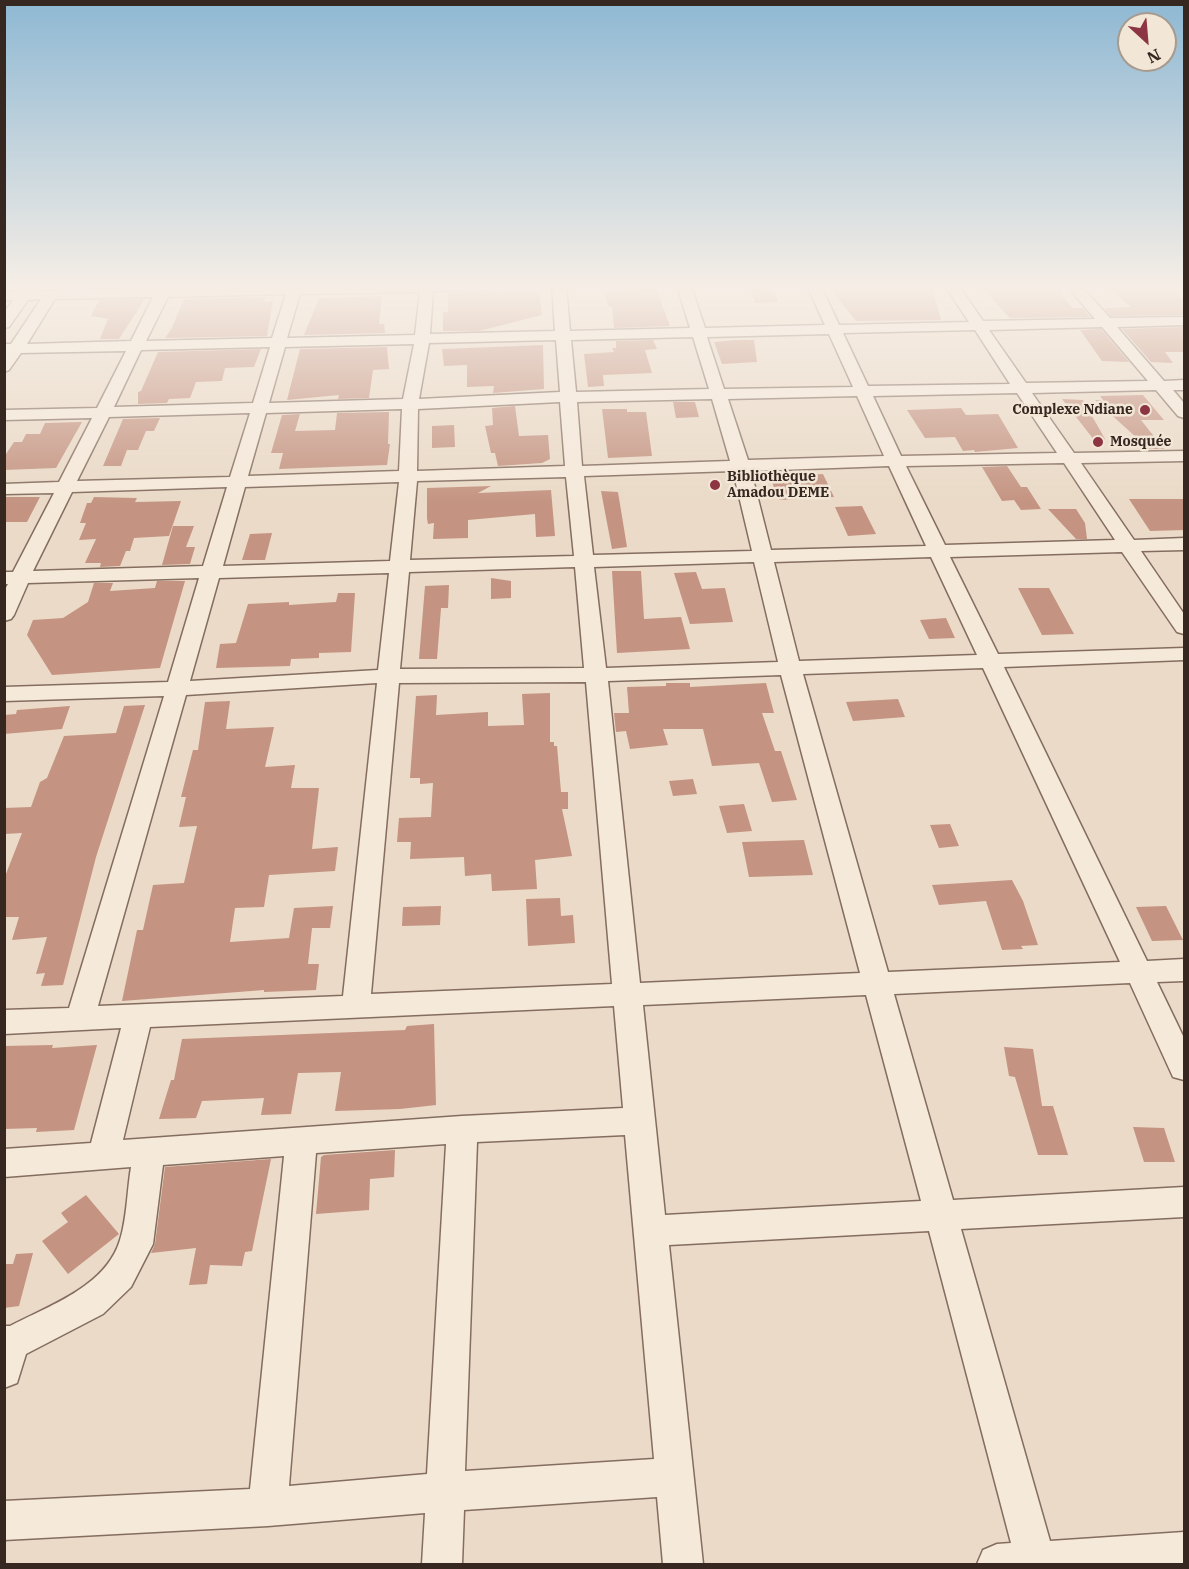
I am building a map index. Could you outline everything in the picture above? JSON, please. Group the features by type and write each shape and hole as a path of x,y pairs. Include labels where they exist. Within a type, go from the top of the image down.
{"street":[{"path":"4,615 12,578 65,487 129,359"},
{"path":"80,1020 273,359"},
{"path":"356,1007 408,478 410,404 418,359"},
{"path":"565,359 573,470 585,563 683,1564"},
{"path":"706,359 741,467 790,668 1037,1563"},
{"path":"849,359 895,461 1185,1068"},
{"path":"1002,359 1185,628"},
{"path":"1138,359 1185,413"},
{"path":"4,415 410,404 567,397 1185,385"},
{"path":"4,489 895,461 1185,456"},
{"path":"12,578 1185,544"},
{"path":"4,694 177,689 387,676 596,675 1185,654"},
{"path":"4,1022 1185,970"},
{"path":"103,1156 138,1017"},
{"path":"4,1163 462,1130 640,1120"},
{"path":"442,1564 462,1130"},
{"path":"268,1507 301,1142"},
{"path":"7,1352 91,1302 119,1276 136,1244 149,1153"},
{"path":"650,1231 1185,1202"},
{"path":"4,1521 268,1507 445,1492 674,1477"},
{"path":"998,1564 1185,1552"}],"building":[{"path":"155,359 257,359 254,367 225,368 222,381 196,382 190,398 169,399 167,403 138,404 138,392 141,391"},
{"path":"297,359 388,359 389,369 373,370 369,398 338,399 339,395 287,400"},
{"path":"443,359 543,359 544,389 493,393 494,386 467,387 467,365 444,366"},
{"path":"585,359 648,359 652,373 603,375 604,386 588,387"},
{"path":"720,359 757,359 757,362 722,364"},
{"path":"1101,359 1127,359 1129,362"},
{"path":"1149,359 1170,359 1173,363 1151,362"},
{"path":"1143,395 1164,420 1141,420 1164,449 1149,449 1095,400 1103,400 1100,396"},
{"path":"1062,399 1083,400 1105,439 1098,445"},
{"path":"673,402 695,402 699,417 676,418"},
{"path":"515,406 519,436 548,435 550,459 542,463 498,466 495,453 491,453 485,426 493,425 492,408"},
{"path":"961,408 966,415 998,414 1018,448 963,451 955,437 925,438 907,410"},
{"path":"602,409 646,412 652,456 608,458"},
{"path":"389,412 388,444 390,444 387,465 279,469 283,453 271,453 282,415 300,414 295,431 335,430 337,413"},
{"path":"160,418 154,431 146,431 138,450 127,450 121,466 103,466 123,419"},
{"path":"82,422 56,468 4,470 4,457 14,442 22,442 26,434 40,434 45,423"},
{"path":"454,425 455,447 432,448 432,426"},
{"path":"1007,466 1021,487 1027,487 1041,509 1021,510 1014,500 1002,501 982,467"},
{"path":"823,474 834,497 779,500 770,477"},
{"path":"491,486 478,493 551,490 555,536 536,537 535,514 468,520 468,538 433,539 434,523 428,524 427,518 427,488"},
{"path":"601,491 618,492 627,547 612,549"},
{"path":"4,497 40,497 27,522 4,522"},
{"path":"94,497 137,498 135,502 181,501 169,536 134,538 130,551 126,551 120,566 100,567 101,563 85,563 96,539 79,540 86,523 80,523 87,503 91,503"},
{"path":"1129,499 1185,499 1185,530 1150,531"},
{"path":"862,506 876,534 848,536 835,507"},
{"path":"1048,509 1076,509 1085,523 1087,539 1076,539"},
{"path":"173,526 194,526 186,547 195,547 190,564 162,565"},
{"path":"272,533 265,560 242,560 250,534"},
{"path":"612,571 641,571 644,619 681,617 690,649 617,653"},
{"path":"696,572 702,589 725,588 733,622 690,624 674,573"},
{"path":"491,578 511,581 511,598 491,599"},
{"path":"157,581 185,581 160,668 52,675 27,635 33,620 63,618 88,602 94,583 113,583 110,591 155,588"},
{"path":"449,585 448,608 441,608 437,659 419,659 425,586"},
{"path":"1018,588 1049,588 1074,634 1042,635"},
{"path":"338,593 355,593 351,652 319,653 319,658 291,659 290,666 216,668 220,644 236,643 248,604 289,602 289,605 336,602"},
{"path":"946,618 955,638 929,639 920,620"},
{"path":"666,683 690,683 690,687 766,683 774,713 762,713 775,751 781,751 797,800 772,802 759,763 712,766 703,729 663,729 668,745 630,749 626,731 616,732 614,713 629,713 627,687 666,686"},
{"path":"550,693 550,742 554,742 554,746 557,746 561,792 568,792 568,809 562,809 572,856 535,860 537,889 492,891 491,874 465,876 464,857 410,859 411,842 397,842 399,818 431,817 433,783 420,784 420,778 410,778 416,696 437,695 436,715 488,712 488,726 524,725 522,694"},
{"path":"898,699 905,717 853,721 846,702"},
{"path":"230,701 226,729 274,727 265,767 295,765 291,788 319,788 312,849 338,847 335,871 269,875 264,907 235,908 230,942 289,938 294,908 333,906 330,928 312,928 308,964 319,964 316,990 264,992 264,990 122,1001 137,930 143,930 153,885 184,883 197,826 179,827 186,797 181,797 193,750 198,750 205,702"},
{"path":"145,705 96,857 63,985 41,986 45,973 36,974 47,937 12,940 19,917 4,917 4,879 22,833 4,834 4,808 31,807 40,782 47,778 64,736 116,733 124,706"},
{"path":"70,706 62,729 4,734 4,715 16,714 17,710"},
{"path":"693,779 697,794 673,796 669,781"},
{"path":"744,804 752,831 727,833 719,806"},
{"path":"950,824 959,846 939,848 930,825"},
{"path":"804,840 813,875 749,877 742,842"},
{"path":"1012,880 1023,901 1038,945 1021,946 1023,949 1002,950 986,901 939,905 932,885"},
{"path":"560,898 561,916 573,915 575,943 528,946 526,899"},
{"path":"441,906 440,925 402,926 403,907"},
{"path":"1166,906 1183,940 1152,941 1136,907"},
{"path":"434,1024 436,1105 400,1109 335,1111 341,1072 298,1073 291,1114 261,1115 264,1098 202,1101 196,1118 159,1119 171,1080 174,1080 182,1039 405,1030 407,1026"},
{"path":"53,1045 52,1048 97,1045 74,1130 36,1132 37,1128 4,1129 4,1046"},
{"path":"1004,1047 1033,1049 1042,1106 1053,1106 1068,1155 1038,1155 1015,1077 1009,1076"},
{"path":"1133,1127 1164,1128 1175,1162 1144,1162"},
{"path":"395,1150 394,1177 370,1179 369,1210 316,1214 321,1157"},
{"path":"271,1159 252,1251 245,1252 242,1266 210,1265 207,1284 189,1285 196,1248 151,1253 155,1244 165,1167"},
{"path":"86,1195 119,1234 68,1274 42,1241 68,1222 61,1213"},
{"path":"33,1253 19,1306 4,1308 4,1264 13,1264 16,1254"}],"place":[{"name":"Complexe Ndiane","path":"1145,410"},
{"name":"Mosquée","path":"1098,442"},
{"name":"Bibliothèque Amadou DEME","path":"715,485"}]}
